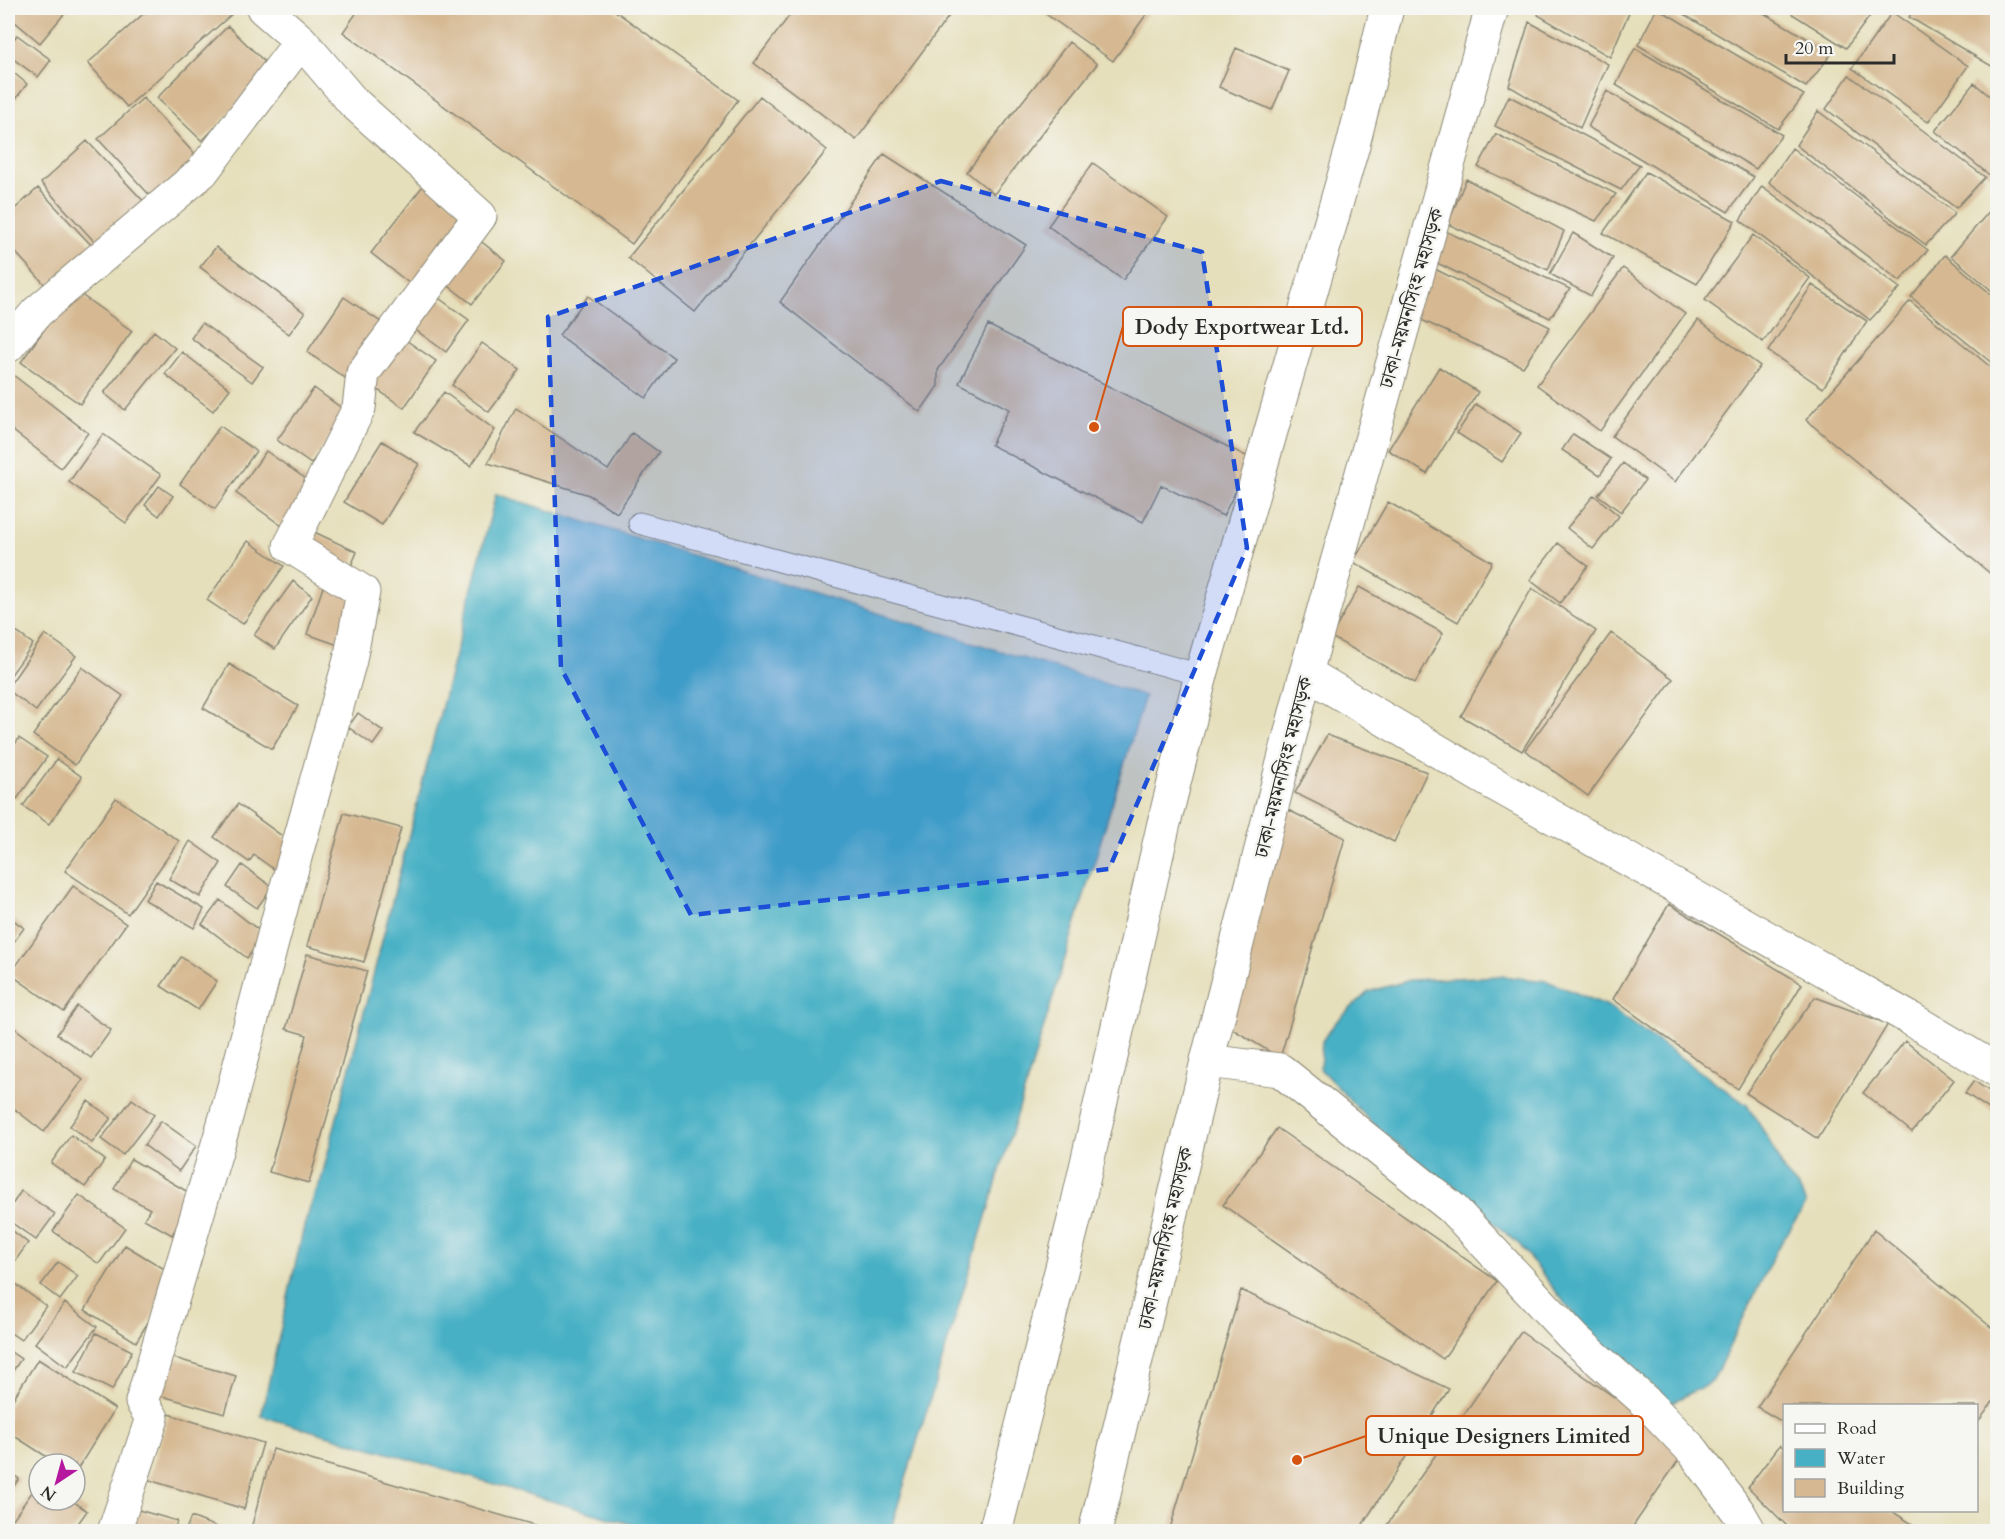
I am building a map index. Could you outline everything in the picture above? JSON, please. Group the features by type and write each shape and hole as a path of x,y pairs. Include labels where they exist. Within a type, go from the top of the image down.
{"main road":[{"path":"114,1532 152,1418 141,1402 226,1116 350,660 363,592 290,546 359,408 363,374 480,216 353,102 301,41 263,8"},
{"path":"995,1532 1075,1216 1163,827 1201,675 1353,145 1387,8"},
{"name":"ঢাকা-ময়মনসিংহ মহাসড়ক","path":"1095,1532 1207,1061 1306,673 1492,8"},
{"path":"8,345 37,312 202,172 301,41"},
{"path":"1306,673 1482,777 1911,1019 1998,1071"},
{"path":"1207,1061 1280,1070 1452,1208 1575,1339 1647,1403 1693,1451 1739,1513 1750,1532"}],"lane":[{"path":"639,523 1201,675"}],"highlighted area":[{"path":"941,181 1202,252 1247,548 1109,869 691,915 561,668 548,317"}],"water":[{"path":"496,494 1145,696 890,1531 654,1531 261,1416 304,1226 321,1180"},
{"path":"1500,976 1547,981 1608,1006 1747,1105 1768,1138 1785,1173 1799,1188 1806,1204 1776,1251 1712,1382 1673,1402 1595,1342 1519,1244 1374,1125 1320,1069 1322,1041 1335,1023 1368,992 1410,980"}],"building":[{"path":"13,8 69,8 40,43 8,16"},
{"path":"150,8 228,8 233,13 127,107 88,63"},
{"path":"360,8 611,8 738,100 632,244 343,32"},
{"path":"795,8 955,8 856,140 754,63"},
{"path":"1037,8 1151,8 1113,61"},
{"path":"1540,8 1631,8 1610,57 1538,15"},
{"path":"1657,8 1804,95 1778,129 1638,45"},
{"path":"1673,8 1755,8 1832,53 1806,87"},
{"path":"1783,8 1876,8 1846,48"},
{"path":"1914,8 1985,8 1998,14 1998,70 1909,17"},
{"path":"1892,12 1968,66 1928,122 1852,68"},
{"path":"1529,22 1608,64 1580,128 1509,86"},
{"path":"228,26 272,69 202,141 157,98"},
{"path":"17,35 51,60 38,77 8,55 8,47"},
{"path":"1069,42 1097,64 994,194 967,172"},
{"path":"1236,48 1289,71 1272,110 1219,87"},
{"path":"1635,48 1782,135 1756,169 1616,85"},
{"path":"8,68 27,84 8,109"},
{"path":"1849,75 1985,177 1956,208 1826,109"},
{"path":"1974,83 1998,103 1998,182 1935,131"},
{"path":"1607,91 1754,177 1728,212 1588,127"},
{"path":"760,96 827,150 695,312 628,258"},
{"path":"1509,96 1640,165 1621,190 1495,126"},
{"path":"143,98 200,160 155,201 98,139"},
{"path":"1818,111 1955,213 1926,245 1796,145"},
{"path":"1496,134 1616,194 1596,221 1478,167"},
{"path":"87,141 148,206 101,249 41,183"},
{"path":"1792,148 1928,250 1900,281 1769,182"},
{"path":"884,154 1026,245 938,370 938,386 920,412 780,302"},
{"path":"1093,163 1168,217 1123,280 1048,226"},
{"path":"1646,172 1735,221 1697,284 1603,233"},
{"path":"1466,179 1564,231 1548,270 1448,224"},
{"path":"425,183 469,217 414,287 371,253"},
{"path":"1762,186 1900,288 1870,320 1740,220"},
{"path":"38,188 92,246 47,287 8,244 8,215"},
{"path":"1998,201 1998,296 1951,256"},
{"path":"1443,230 1570,289 1550,318 1433,261"},
{"path":"1573,233 1613,258 1591,296 1550,274"},
{"path":"1753,235 1810,278 1763,342 1705,300"},
{"path":"474,236 506,261 472,304 440,279"},
{"path":"216,247 305,313 289,334 200,267"},
{"path":"1945,255 1998,300 1998,368 1911,297"},
{"path":"1431,267 1550,327 1523,367 1413,316"},
{"path":"1623,268 1685,314 1600,431 1537,385"},
{"path":"1812,285 1867,321 1823,388 1768,351"},
{"path":"73,289 132,331 80,404 21,362"},
{"path":"429,291 469,320 446,352 406,323"},
{"path":"588,296 674,358 646,398 559,335"},
{"path":"344,297 391,329 354,384 307,352"},
{"path":"1910,301 1998,373 1998,580 1806,420"},
{"path":"1698,320 1760,366 1675,482 1612,436"},
{"path":"202,323 263,367 252,382 191,338"},
{"path":"988,325 1252,459 1223,516 1161,485 1143,522 991,445 1009,409 959,383"},
{"path":"154,331 175,348 125,410 104,393"},
{"path":"397,334 436,361 404,408 365,381"},
{"path":"482,343 520,370 489,412 452,385"},
{"path":"182,352 230,389 213,411 165,374"},
{"path":"1439,367 1478,392 1427,474 1388,450"},
{"path":"8,371 88,433 61,468 8,427"},
{"path":"314,388 347,412 311,464 277,440"},
{"path":"444,392 495,430 471,466 414,432"},
{"path":"1476,404 1521,433 1502,462 1457,433"},
{"path":"516,408 608,470 632,433 659,452 617,513 589,495 488,463"},
{"path":"220,426 256,451 215,509 180,484"},
{"path":"103,434 161,475 126,523 69,482"},
{"path":"1573,434 1611,459 1600,475 1562,450"},
{"path":"382,441 419,464 382,525 344,502"},
{"path":"266,451 313,484 282,526 236,493"},
{"path":"1623,463 1645,480 1621,512 1598,495"},
{"path":"159,486 173,496 159,516 145,505"},
{"path":"1594,495 1619,516 1593,549 1567,528"},
{"path":"1388,502 1492,562 1458,622 1353,562"},
{"path":"310,530 357,552 348,573 300,551"},
{"path":"248,541 284,566 243,624 207,600"},
{"path":"1558,543 1588,566 1560,603 1530,580"},
{"path":"293,581 312,596 275,649 254,635"},
{"path":"324,584 358,596 341,646 307,634"},
{"path":"1359,587 1443,633 1415,683 1331,637"},
{"path":"1532,588 1596,631 1522,751 1461,716"},
{"path":"8,626 33,644 8,679"},
{"path":"1611,633 1673,679 1588,796 1525,750"},
{"path":"45,634 76,656 36,711 8,690 8,687"},
{"path":"229,664 298,706 272,749 203,708"},
{"path":"82,667 123,696 75,765 33,735"},
{"path":"358,713 383,731 373,745 348,727"},
{"path":"1327,735 1427,772 1394,842 1295,793"},
{"path":"19,738 47,757 17,799 8,792 8,755"},
{"path":"57,759 82,777 49,824 23,806"},
{"path":"116,798 179,841 128,914 65,871"},
{"path":"238,804 293,844 275,870 254,855 249,862 214,837"},
{"path":"1288,810 1345,838 1280,1058 1224,1024"},
{"path":"344,813 401,828 364,962 307,946"},
{"path":"190,841 221,863 200,897 169,879"},
{"path":"242,865 272,887 257,908 227,887"},
{"path":"156,881 204,909 194,928 145,900"},
{"path":"73,886 126,924 64,1012 10,974"},
{"path":"220,900 265,935 247,958 202,924"},
{"path":"1669,904 1802,984 1738,1089 1613,999"},
{"path":"8,916 24,928 8,950"},
{"path":"307,954 367,971 309,1183 269,1172 307,1035 286,1029"},
{"path":"181,957 217,981 198,1010 161,986"},
{"path":"1815,997 1888,1024 1818,1139 1746,1093"},
{"path":"77,1006 111,1030 91,1058 57,1034"},
{"path":"8,1023 83,1080 44,1132 8,1104"},
{"path":"1905,1041 1954,1080 1912,1132 1863,1093"},
{"path":"1974,1081 1998,1097 1998,1115 1965,1093"},
{"path":"132,1099 154,1115 123,1155 101,1139"},
{"path":"88,1101 111,1118 92,1143 70,1126"},
{"path":"161,1121 196,1146 179,1171 144,1145"},
{"path":"1277,1128 1497,1281 1443,1359 1223,1205"},
{"path":"71,1135 105,1160 85,1187 51,1163"},
{"path":"131,1159 195,1196 172,1235 144,1219 150,1209 114,1189"},
{"path":"21,1191 55,1214 36,1240 8,1220 8,1211"},
{"path":"79,1195 125,1228 99,1264 53,1231"},
{"path":"8,1227 28,1243 8,1271"},
{"path":"1874,1230 1998,1333 1998,1395 1978,1422 1978,1404 1783,1404 1783,1422 1757,1407"},
{"path":"125,1245 176,1276 136,1342 85,1310"},
{"path":"58,1262 78,1276 60,1300 41,1285"},
{"path":"13,1282 46,1306 21,1340 8,1331 8,1289"},
{"path":"1241,1290 1449,1389 1358,1532 1169,1532"},
{"path":"65,1303 97,1327 67,1367 35,1343"},
{"path":"1521,1332 1687,1448 1629,1532 1382,1532"},
{"path":"96,1333 132,1351 112,1390 76,1372"},
{"path":"8,1350 21,1359 8,1378"},
{"path":"160,1354 236,1376 225,1414 148,1392"},
{"path":"38,1359 115,1409 87,1454 39,1452 8,1432 8,1407"},
{"path":"169,1414 263,1443 244,1509 149,1480"},
{"path":"1780,1445 1783,1447 1783,1512 1893,1512 1925,1532 1793,1532 1748,1487"},
{"path":"273,1449 555,1531 555,1532 250,1532"},
{"path":"8,1471 19,1479 8,1494"},
{"path":"27,1499 27,1512 86,1512 72,1532 15,1532 8,1526"},
{"path":"135,1509 177,1521 174,1532 128,1532"},
{"path":"191,1517 227,1531 227,1532 185,1532"}],"place":[{"name":"Dody Exportwear Ltd.","path":"1094,427"},
{"name":"Unique Designers Limited","path":"1297,1460"}]}
